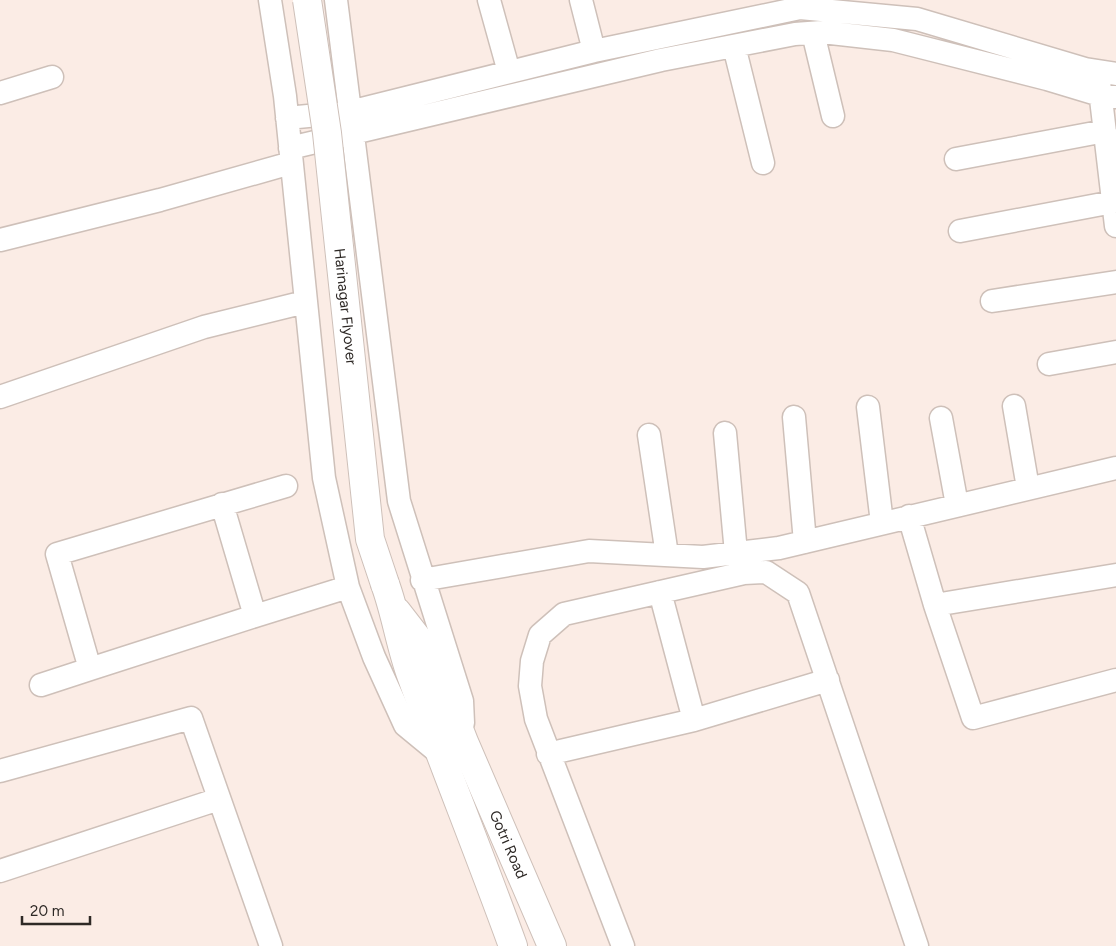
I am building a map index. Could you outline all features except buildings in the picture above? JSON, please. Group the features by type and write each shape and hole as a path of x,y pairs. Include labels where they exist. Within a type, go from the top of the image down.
{"main road":[{"name":"Harinagar Flyover","path":"307,0 327,133 370,539 390,596 400,644 438,711 464,742"},
{"name":"Harinagar Flyover","path":"438,711 439,753"},
{"name":"Gotri Road","path":"464,742 552,946"},
{"name":"Gotri Road","path":"439,753 513,946"}],"street":[{"path":"270,0 287,118 324,478 348,587 374,657 405,725 439,753"},
{"path":"336,0 399,501 422,580 462,701 464,742"},
{"path":"489,0 509,72"},
{"path":"581,0 594,52"},
{"path":"287,118 350,112 594,52 786,10 838,5 917,19 1107,72 1108,96 1105,131 1116,226"},
{"path":"0,240 291,155 352,134 661,60 795,34 813,33 893,40 1108,96"},
{"path":"813,33 833,116"},
{"path":"734,46 763,163"},
{"path":"0,93 52,77"},
{"path":"956,158 1105,131"},
{"path":"960,231 1113,202"},
{"path":"992,301 1116,282"},
{"path":"0,397 204,328 306,302"},
{"path":"1049,364 1116,352"},
{"path":"1014,406 1028,488"},
{"path":"868,407 882,523"},
{"path":"794,417 805,542"},
{"path":"941,418 957,505"},
{"path":"725,433 736,553"},
{"path":"649,435 667,555"},
{"path":"422,580 589,551 703,557 779,548 1116,468"},
{"path":"90,669 57,554 286,486"},
{"path":"222,504 255,616"},
{"path":"909,516 935,605 973,718 1116,680"},
{"path":"623,946 536,719 530,686 532,661 540,634 564,614 744,574 766,572 798,593 917,946"},
{"path":"935,605 1116,575"},
{"path":"41,685 348,587"},
{"path":"660,592 694,720"},
{"path":"548,754 694,720 828,680"},
{"path":"0,771 192,718 271,946"},
{"path":"2,865 219,798"}]}
